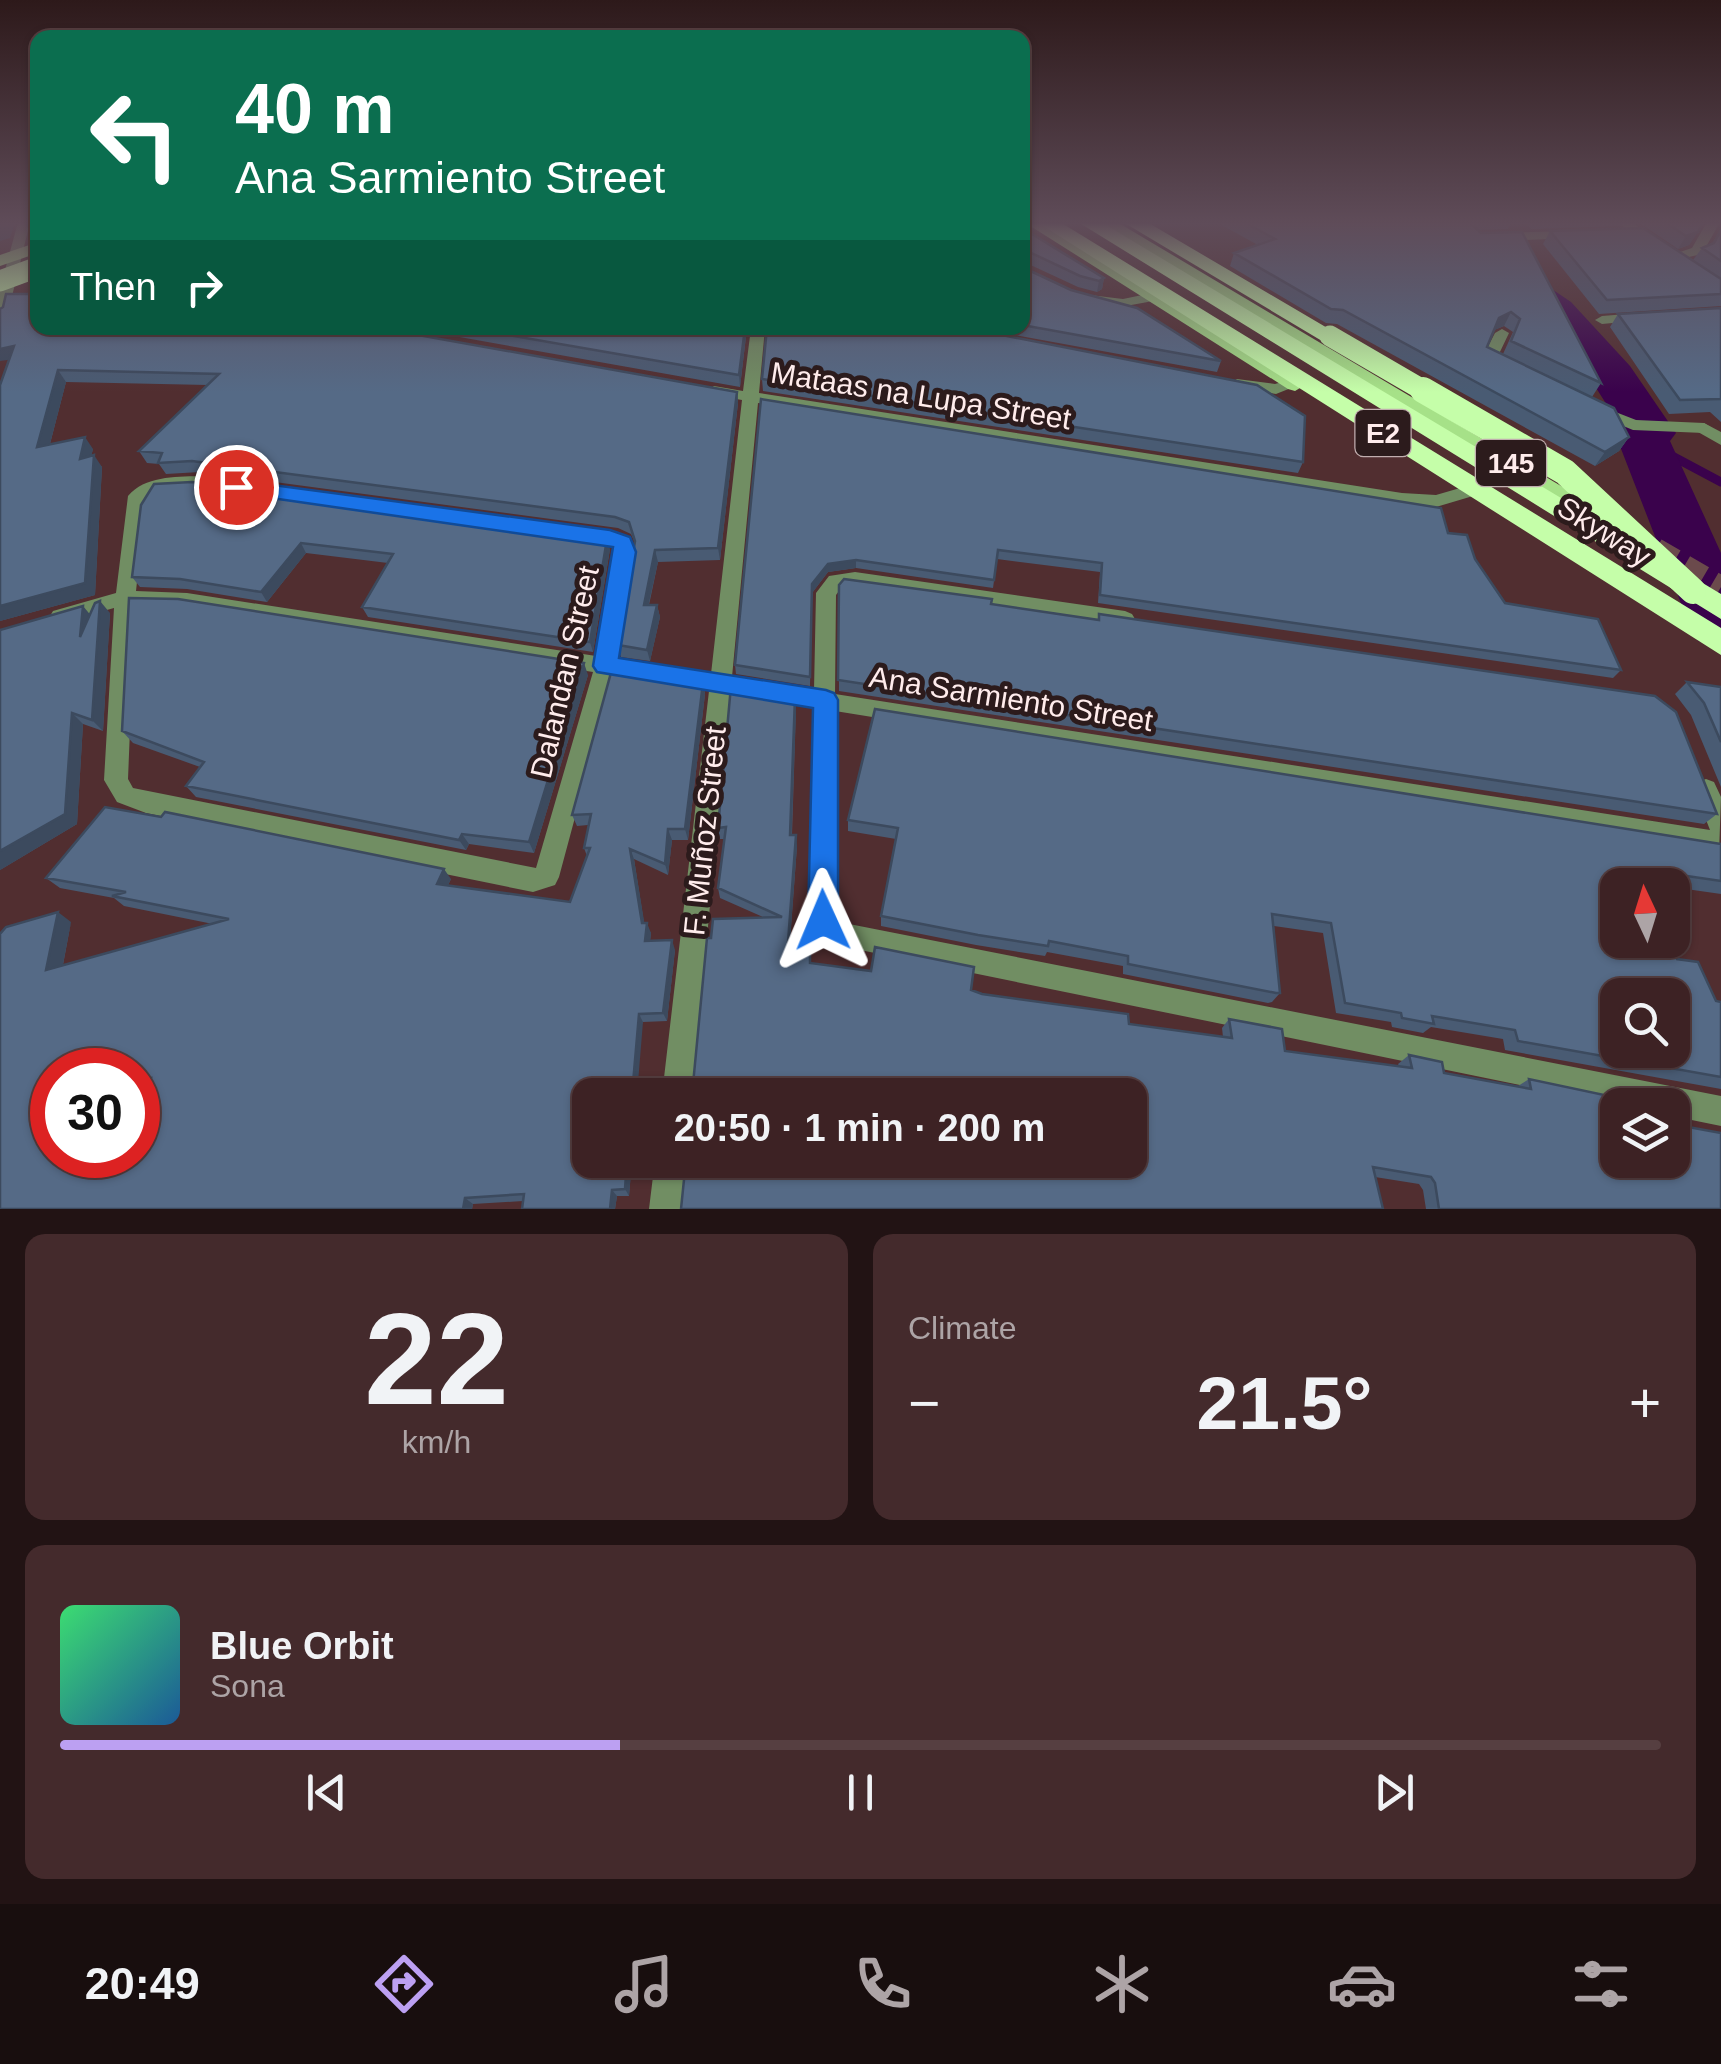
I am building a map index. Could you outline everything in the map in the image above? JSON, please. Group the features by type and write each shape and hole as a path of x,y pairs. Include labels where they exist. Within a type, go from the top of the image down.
{"highway":[{"name":"Skyway","path":"1136,278 1721,643"},
{"name":"Skyway","path":"1180,278 1721,608"},
{"path":"1228,278 1565,472 1693,591"}],"main road":[{"name":"145","path":"1122,278 1694,634"},
{"name":"145","path":"1200,278 1652,546"}],"street":[{"path":"0,317 6,280"},
{"path":"1074,296 1123,303 1152,297"},
{"path":"1602,320 1662,316"},
{"path":"1502,333 1490,358 1522,374"},
{"name":"F. Muñoz Street","path":"679,1078 757,335"},
{"path":"1226,382 1261,389 1293,384"},
{"name":"Mataas na Lupa Street","path":"693,387 1402,499 1436,501 1467,492"},
{"path":"1587,405 1632,424 1713,428 1721,440"},
{"name":"Dalandan Street","path":"199,482 590,534 623,542 625,552 605,666 550,873 533,880 146,803 125,795 116,780 124,598 137,496 158,485 199,482"},
{"path":"1144,622 855,579 836,581 826,593 821,909 830,933 1721,1112"},
{"name":"Ana Sarmiento Street","path":"36,623 124,598 187,600 1720,837"},
{"path":"1699,771 1720,837"},
{"path":"665,1209 668,1178"}],"building":[{"path":"1030,278 1046,278 1071,290 1137,308 1221,361 1030,326"},
{"path":"1278,278 1546,278 1601,383 1511,341 1520,319 1511,312 1499,318 1487,347 1614,408 1629,437 1605,452 1343,310 1331,309"},
{"path":"1589,278 1721,279 1721,294 1607,300"},
{"path":"6,294 30,294 30,335 418,335 737,392 718,548 655,550 644,605 657,605 647,650 618,645 635,541 629,522 615,517 192,461 158,463 162,453 139,451 219,374 58,370 37,447 85,437 80,459 94,455 85,583 0,606 0,385 14,346 0,349 0,309"},
{"path":"1721,308 1721,399 1680,400 1618,314"},
{"path":"508,335 744,335 739,375"},
{"path":"766,335 1002,335 1257,385 1305,416 1303,462 762,379"},
{"path":"761,399 1441,508 1448,533 1467,535 1475,559 1505,603 1598,619 1621,670 1100,595 1102,563 998,550 994,580 856,560 828,564 812,584 810,677 735,665"},
{"path":"192,482 607,539 590,642 362,607 393,554 301,543 261,592 180,579 132,577 141,505 154,484"},
{"path":"844,579 992,599 991,604 1099,620 1099,614 1655,696 1676,712 1717,814 838,680 839,585"},
{"path":"129,598 178,599 584,663 529,842 462,834 459,840 186,786 204,762 122,731"},
{"path":"100,601 92,720 72,713 65,814 0,851 0,630 83,606 80,637 95,603"},
{"path":"612,669 703,683 685,829 668,829 665,864 630,849 642,923 647,923 645,941 672,940 663,1013 639,1014 633,1078 572,1078 572,1178 626,1178 625,1189 612,1190 610,1209 522,1209 524,1194 465,1198 463,1209 0,1209 0,934 6,927 58,912 46,970 229,919 112,896 126,892 46,878 105,807 161,817 165,812 444,869 437,884 570,902 590,848 584,848 591,814 572,815"},
{"path":"1687,682 1721,687 1721,742 1704,703"},
{"path":"731,686 795,697 790,835 796,835 788,942 810,942 810,963 871,971 875,947 974,967 971,990 982,994 1128,1014 1129,1024 1232,1038 1229,1019 1282,1029 1285,1051 1412,1068 1409,1055 1442,1062 1444,1073 1531,1089 1529,1079 1600,1094 1600,1178 1690,1178 1690,1127 1721,1133 1721,1209 1439,1209 1431,1177 1373,1167 1383,1209 681,1209 684,1178 1147,1178 1147,1078 694,1078 707,938 711,938 713,919 782,917 718,888 726,827 718,828"},
{"path":"875,709 1721,844 1721,881 1690,876 1690,868 1600,868 1600,958 1677,958 1698,962 1716,1001 1721,1002 1721,1077 1670,1068 1690,1068 1690,978 1600,978 1600,1056 1518,1041 1515,1030 1432,1016 1434,1024 1402,1018 1401,1013 1345,1003 1331,923 1272,914 1280,993 1276,993 1128,964 1128,956 1049,941 1048,946 978,935 881,916 898,828 848,820"}],"waterway":[{"path":"1507,278 1555,312 1613,376 1650,433 1644,441 1721,624"},
{"path":"1644,441 1721,482"}],"tunnel":[{"path":"1656,549 1721,587"}],"route":[{"path":"236,487 610,537 623,542 625,552 605,666 826,700 823,920"}]}
